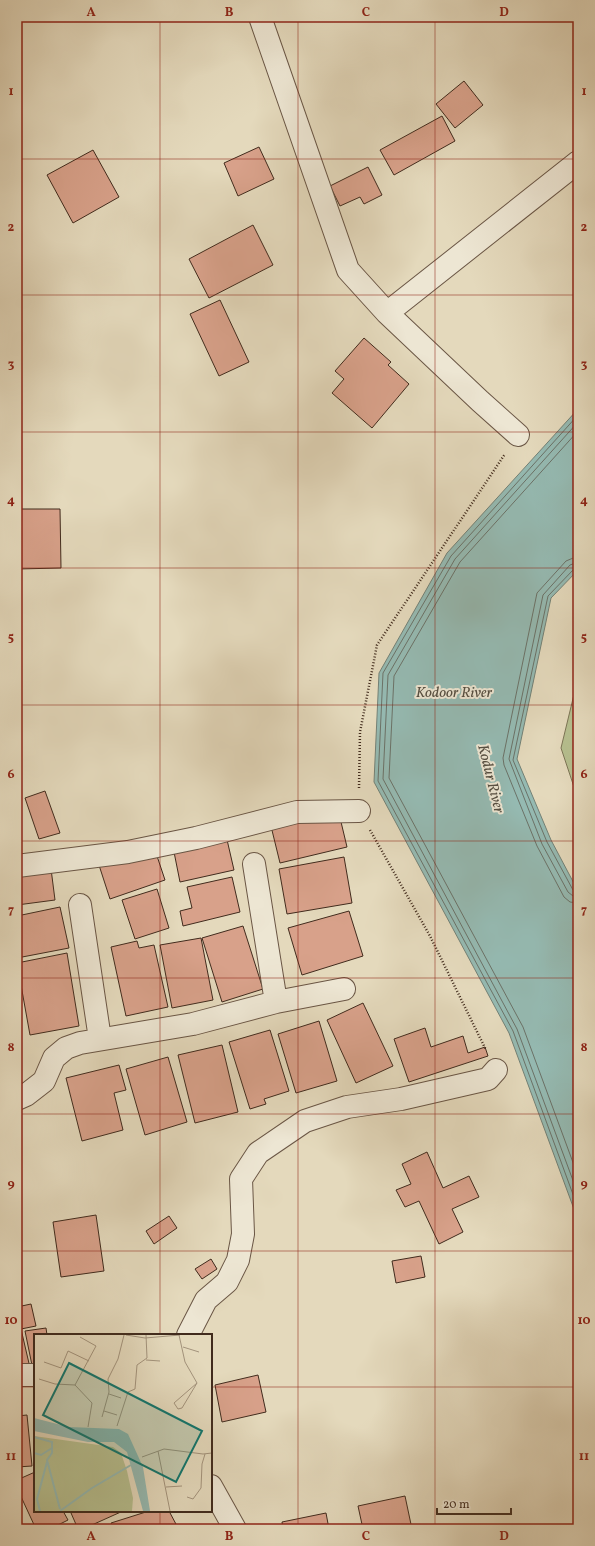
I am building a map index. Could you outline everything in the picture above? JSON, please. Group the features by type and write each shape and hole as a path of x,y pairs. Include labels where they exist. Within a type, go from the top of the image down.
{"street":[{"path":"260,17 348,270 387,313 480,401 518,434"},
{"path":"387,313 578,162"},
{"path":"17,866 128,852 196,838 297,812 359,811"},
{"path":"254,864 276,1002"},
{"path":"80,905 100,1039"},
{"path":"17,1099 26,1095 44,1081 54,1058 66,1048 80,1043 193,1024 276,1002 344,989"},
{"path":"189,1334 206,1300 227,1282 238,1260 243,1234 241,1180 258,1153 305,1121 347,1107 401,1099 488,1079 496,1070"},
{"path":"17,1375 34,1375"},
{"path":"212,1488 235,1529"}],"path":[{"path":"496,1070 430,936 359,811 360,732 377,645 518,434"}],"green space":[{"path":"578,678 578,799 561,748"}],"water":[{"name":"Kodoor River","path":"578,409 578,570 551,598 517,759 551,840 578,891 578,1220 509,1033 374,782 379,673 447,553"}],"building":[{"path":"464,81 483,105 455,128 436,104"},
{"path":"442,116 455,141 394,175 380,150"},
{"path":"259,147 274,179 238,196 224,163"},
{"path":"93,150 119,197 73,223 47,175"},
{"path":"368,167 382,195 364,204 360,197 340,206 330,186"},
{"path":"253,225 273,265 209,298 189,259"},
{"path":"220,300 249,362 219,376 190,314"},
{"path":"364,338 391,362 388,365 409,384 372,428 332,393 344,379 335,371"},
{"path":"17,509 60,509 61,568 17,569"},
{"path":"45,791 60,833 39,839 25,798"},
{"path":"336,801 347,847 280,863 269,818"},
{"path":"225,831 234,870 180,882 172,842"},
{"path":"152,841 165,880 110,899 97,859"},
{"path":"344,857 352,903 287,914 279,869"},
{"path":"50,861 55,900 17,905 17,866"},
{"path":"232,877 240,912 183,926 180,911 192,908 187,887"},
{"path":"157,889 169,928 135,939 122,900"},
{"path":"60,907 69,948 17,958 17,916"},
{"path":"349,911 363,956 302,975 288,928"},
{"path":"243,926 263,989 222,1002 202,938"},
{"path":"201,938 213,1000 172,1008 160,945"},
{"path":"137,941 139,948 154,945 168,1007 126,1016 111,947"},
{"path":"67,953 79,1026 30,1035 17,963"},
{"path":"363,1003 393,1066 356,1083 327,1020"},
{"path":"319,1021 337,1081 296,1093 278,1034"},
{"path":"425,1028 431,1047 463,1036 468,1053 485,1047 488,1056 409,1082 394,1039"},
{"path":"270,1030 289,1091 264,1099 266,1104 250,1109 229,1042"},
{"path":"222,1045 238,1112 195,1123 178,1055"},
{"path":"168,1057 187,1122 145,1135 126,1069"},
{"path":"119,1065 126,1090 114,1093 123,1130 82,1141 66,1078"},
{"path":"427,1152 443,1188 469,1176 479,1197 452,1209 463,1232 439,1244 419,1201 405,1207 396,1190 411,1184 402,1164"},
{"path":"96,1215 104,1271 61,1277 53,1222"},
{"path":"169,1216 177,1228 154,1244 146,1231"},
{"path":"421,1256 425,1277 396,1283 392,1261"},
{"path":"211,1259 217,1269 202,1279 195,1269"},
{"path":"31,1304 36,1326 21,1329 31,1372 17,1375 17,1307"},
{"path":"46,1328 47,1334 34,1334 34,1375 25,1331"},
{"path":"258,1375 266,1412 222,1422 215,1385"},
{"path":"27,1415 32,1466 17,1467 17,1416"},
{"path":"34,1472 34,1512 64,1512 68,1520 50,1529 36,1529 17,1488 17,1480"},
{"path":"405,1496 412,1529 363,1529 358,1506"},
{"path":"121,1512 83,1529 78,1529 71,1513"},
{"path":"146,1512 170,1512 177,1526 170,1529 114,1529 111,1523"},
{"path":"326,1513 329,1529 283,1529 282,1522"}],"water label":[{"name":"Kodur River","path":"490,779"}]}
